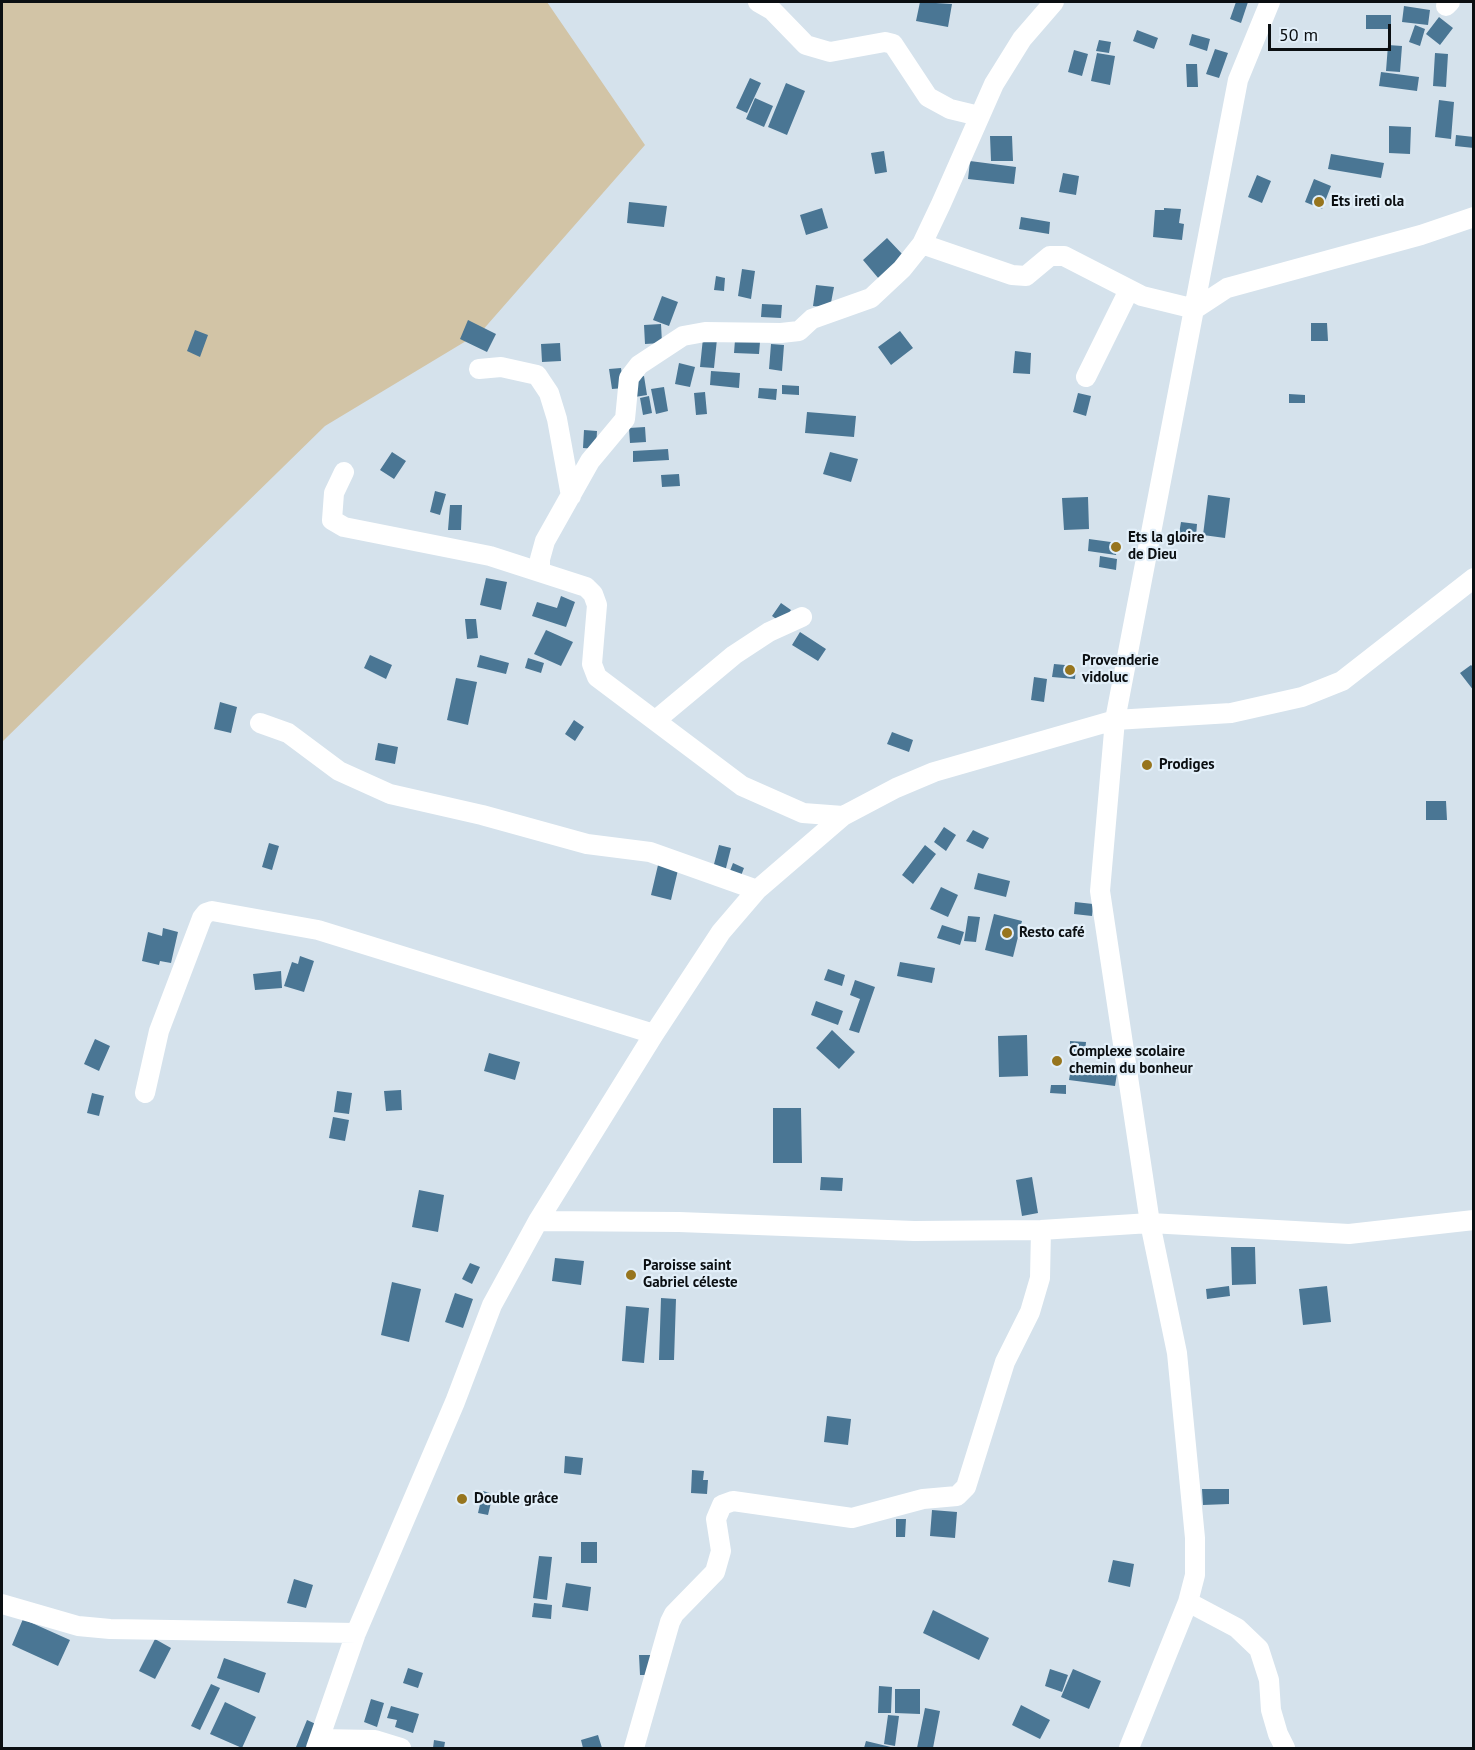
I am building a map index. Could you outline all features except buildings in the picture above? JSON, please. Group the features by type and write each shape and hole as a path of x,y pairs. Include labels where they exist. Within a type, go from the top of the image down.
{"street":[{"path":"758,2 772,10 806,45 830,52 885,42 893,44 928,97 950,109 979,116"},
{"path":"540,572 545,541 590,461 625,419 629,378 639,365 683,336 705,332 781,333 799,331 812,319 871,298 902,269 922,244 957,172 979,116 1007,61 1054,2"},
{"path":"1129,1749 1188,1602 1195,1575 1195,1538 1177,1353 1150,1223 1100,891 1115,720 1238,80 1270,2"},
{"path":"922,244 1012,275 1026,276 1050,256 1064,256 1129,290 1195,309 1227,288 1421,235 1473,217"},
{"path":"1202,270 1227,288"},
{"path":"1086,377 1129,290"},
{"path":"479,369 501,367 537,375 549,393 557,419 572,496"},
{"path":"344,472 331,508 332,520 344,527 490,556 586,587 593,594 597,605 593,671 597,677 742,786 803,813 843,816"},
{"path":"401,1749 375,1740 318,1744 356,1633 455,1402 492,1305 538,1221 654,1034 721,932 757,890 843,816 896,788 934,772 1115,720 1231,713 1312,693 1342,681 1473,578"},
{"path":"656,720 734,655 769,632 802,617"},
{"path":"260,723 288,733 339,771 390,794 482,815 587,844 650,852 757,890"},
{"path":"145,1093 159,1031 202,918 206,912 212,911 318,930 654,1034"},
{"path":"538,1221 679,1222 914,1231 1041,1230 1150,1223 1349,1234 1473,1220"},
{"path":"634,1749 670,1622 674,1614 715,1572 721,1551 716,1519 722,1505 733,1501 852,1518 923,1499 957,1496 966,1487 1005,1362 1030,1312 1040,1278 1041,1230"},
{"path":"1188,1602 1237,1628 1258,1649 1269,1680 1271,1710 1285,1749"},
{"path":"2,1604 58,1622 110,1629 356,1633"}],"shaded area":[{"path":"2,2 547,2 645,145 481,332 325,426 2,742"}],"place":[{"name":"Ets ireti ola","path":"1319,202"},
{"name":"Ets la gloire de Dieu","path":"1116,547"},
{"name":"Provenderie vidoluc","path":"1070,670"},
{"name":"Prodiges","path":"1147,765"},
{"name":"Resto café","path":"1007,933"},
{"name":"Complexe scolaire chemin du bonheur","path":"1057,1061"},
{"name":"Paroisse saint Gabriel céleste","path":"631,1275"},
{"name":"Double grâce","path":"462,1499"}]}
